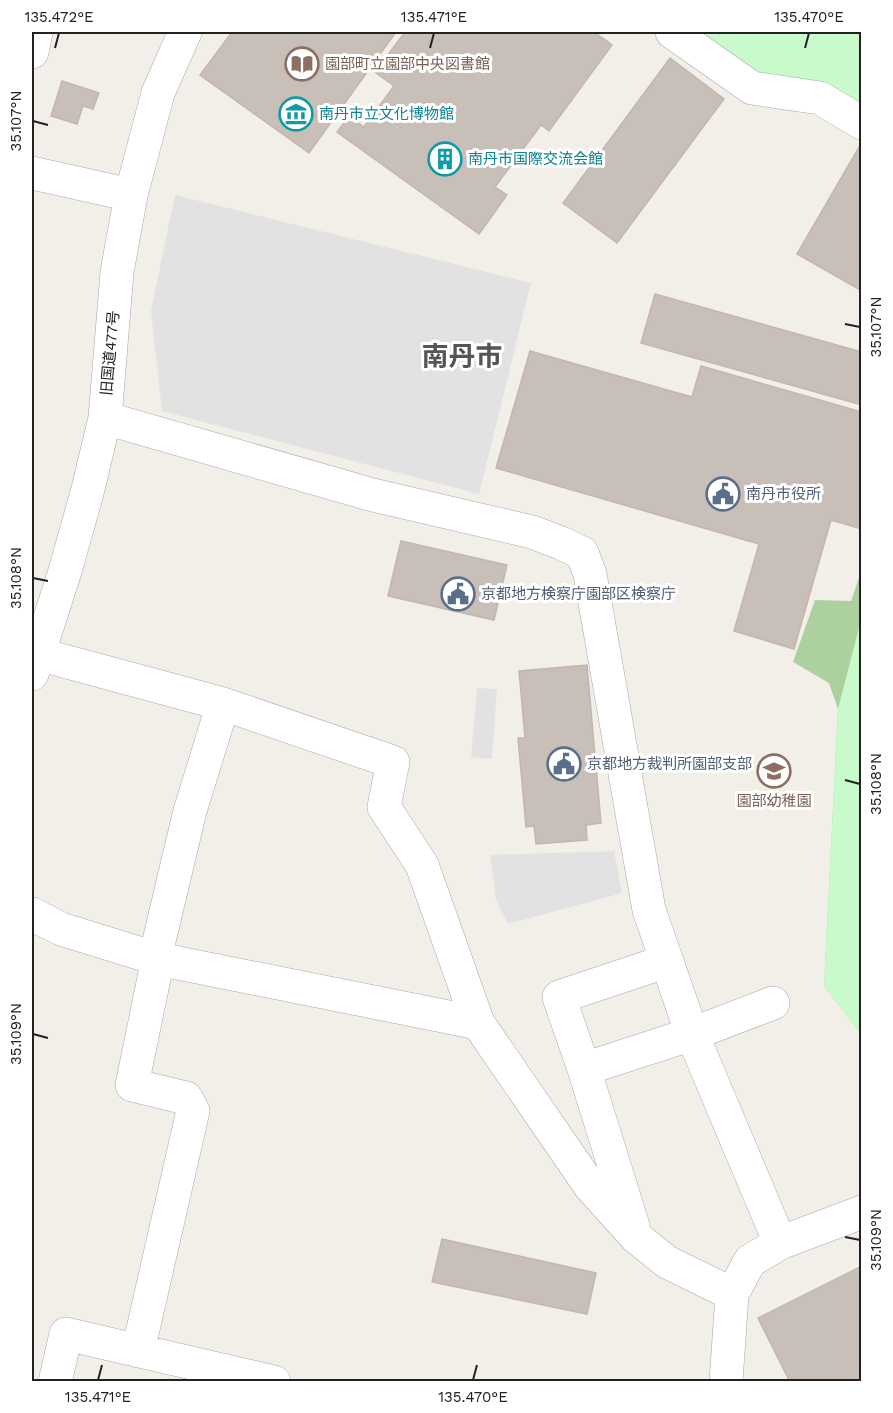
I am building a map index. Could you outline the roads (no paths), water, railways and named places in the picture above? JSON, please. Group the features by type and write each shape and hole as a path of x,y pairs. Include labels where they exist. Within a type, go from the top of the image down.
{"street":[{"path":"32,52 36,32"},
{"name":"旧国道477号","path":"35,664 65,571 105,418 117,272 131,195 158,93 185,32"},
{"path":"672,32 752,88 820,98 861,123"},
{"path":"32,173 131,195"},
{"path":"105,418 373,495 532,532 582,553 590,574 649,910 692,1034 780,1243"},
{"path":"35,664 223,704 393,762 384,807 422,866 478,1023 590,1186 636,1237 667,1262 732,1294"},
{"path":"138,1351 193,1111 186,1098 132,1085 158,959 159,941 190,811 223,704"},
{"path":"32,914 61,929 158,959 478,1023"},
{"path":"636,1237 584,1069 559,997 667,961"},
{"path":"584,1069 692,1034 773,1003"},
{"path":"726,1382 732,1294 750,1261 780,1243 861,1212"},
{"path":"55,1382 66,1334 261,1380"}],"place":[{"name":"園部町立園部中央図書館","path":"302,64"},
{"name":"南丹市立文化博物館","path":"296,114"},
{"name":"南丹市国際交流会館","path":"445,159"},
{"name":"南丹市役所","path":"723,494"},
{"name":"京都地方検察庁園部区検察庁","path":"458,594"},
{"name":"京都地方裁判所園部支部","path":"564,764"},
{"name":"園部幼稚園","path":"774,771"}],"district":[{"name":"南丹市","path":"462,357"}]}
